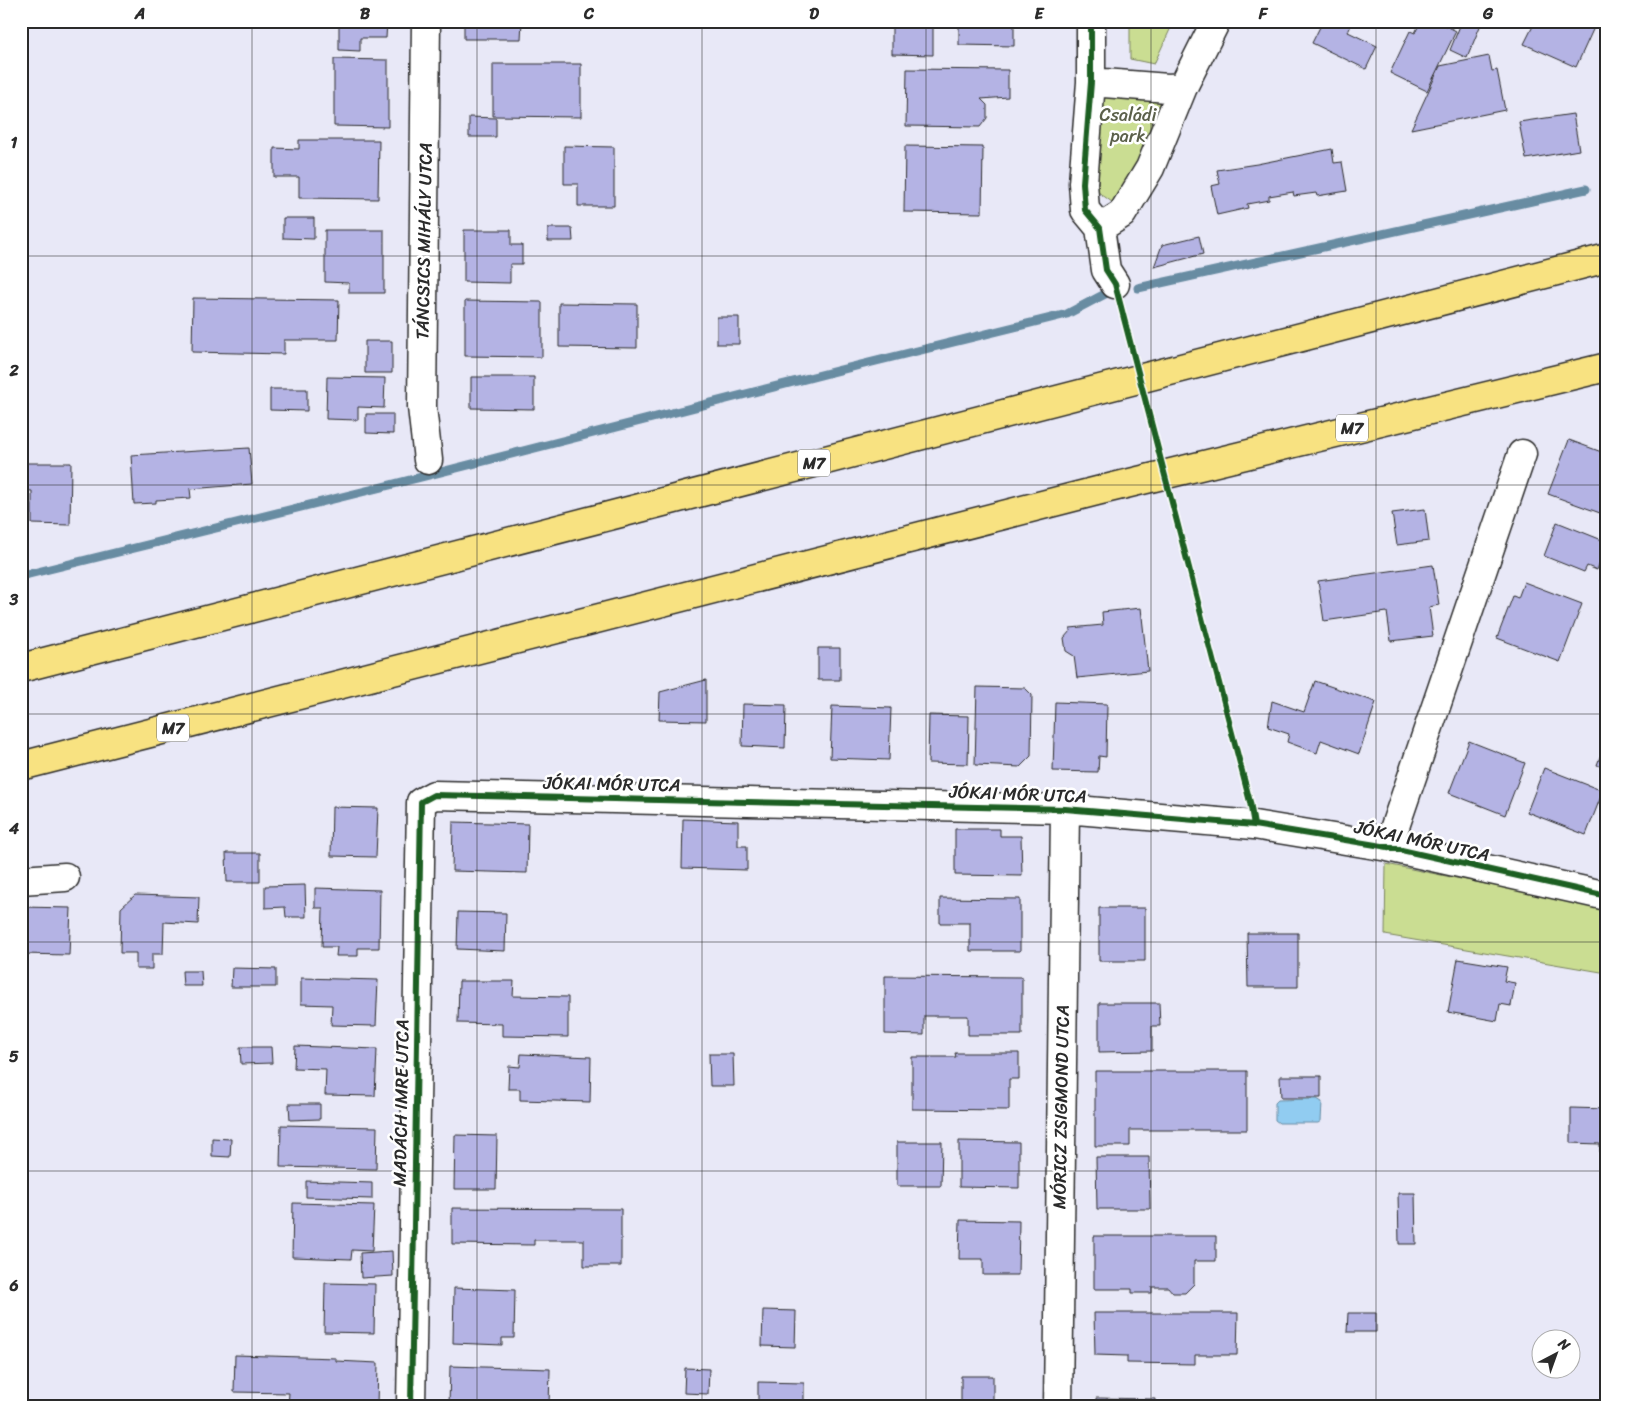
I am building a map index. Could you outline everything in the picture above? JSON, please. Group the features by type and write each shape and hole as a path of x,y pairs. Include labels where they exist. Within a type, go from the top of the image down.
{"highway":[{"name":"M7","path":"21,668 1607,258"},
{"name":"M7","path":"21,766 1078,496 1607,367"}],"street":[{"name":"TÁNCSICS MIHÁLY UTCA","path":"426,21 422,407 428,460"},
{"path":"1091,21 1091,82 1084,192 1085,210 1100,228 1106,270 1115,284"},
{"path":"1100,228 1122,214 1150,168 1183,87 1216,21"},
{"path":"1091,82 1168,88 1183,87"},
{"name":"JÓKAI MÓR UTCA","path":"1388,847 1522,454"},
{"name":"JÓKAI MÓR UTCA","path":"421,802 434,795 1064,809 1254,826 1388,847 1607,896"},
{"name":"MADÁCH IMRE UTCA","path":"411,1406 421,802"},
{"name":"MÓRICZ ZSIGMOND UTCA","path":"1058,1406 1064,809"},
{"path":"21,880 65,877"}],"green space":[{"path":"1130,21 1174,21 1154,64 1130,59"},
{"name":"Családi park","path":"1106,92 1162,101 1164,114 1126,194 1112,202 1098,192 1100,101"},
{"path":"1386,864 1566,900 1607,911 1607,973 1385,935"}],"water":[{"path":"1317,1099 1322,1102 1321,1121 1318,1123 1279,1123 1275,1120 1275,1103 1278,1100"}],"building":[{"path":"339,21 387,21 386,38 360,38 360,51 339,50"},
{"path":"464,21 522,21 521,39 464,39"},
{"path":"892,21 933,21 933,55 892,54"},
{"path":"959,21 1014,21 1014,46 959,45"},
{"path":"1312,21 1353,21 1348,32 1377,46 1366,69 1312,43 1321,25"},
{"path":"1421,21 1437,21 1456,31 1427,91 1390,73 1410,31 1415,33"},
{"path":"1462,21 1475,21 1481,24 1467,58 1450,50"},
{"path":"1529,21 1593,21 1596,23 1576,67 1524,44 1534,24"},
{"path":"1489,56 1492,71 1497,70 1505,110 1411,129 1440,66"},
{"path":"334,59 388,60 388,127 334,126"},
{"path":"493,64 581,64 581,117 493,116"},
{"path":"907,69 1008,70 1008,97 981,99 987,105 987,118 980,127 906,126"},
{"path":"1573,114 1579,150 1526,159 1519,122"},
{"path":"469,117 496,118 496,137 469,137"},
{"path":"299,140 379,140 378,199 299,198 299,177 274,177 274,148 299,149"},
{"path":"564,146 614,147 614,206 578,206 578,184 564,184"},
{"path":"905,146 983,147 982,213 904,212"},
{"path":"1332,149 1334,163 1342,162 1347,191 1317,196 1316,193 1294,196 1293,192 1269,196 1269,200 1247,204 1248,208 1217,215 1211,186 1220,184 1217,170"},
{"path":"283,218 314,218 314,239 283,238"},
{"path":"548,228 572,228 573,241 548,241"},
{"path":"325,230 384,230 384,293 349,293 349,283 325,282"},
{"path":"464,230 511,230 511,245 522,245 522,264 510,264 510,283 464,282"},
{"path":"1199,236 1203,254 1154,267 1162,245"},
{"path":"193,298 339,300 338,340 284,340 284,354 192,352"},
{"path":"465,301 542,302 542,357 465,356"},
{"path":"559,303 637,304 637,348 559,347"},
{"path":"717,317 739,317 739,344 717,344"},
{"path":"365,341 392,341 392,373 365,373"},
{"path":"327,377 385,378 384,408 358,407 358,420 326,419"},
{"path":"471,377 534,377 534,409 471,408"},
{"path":"270,389 307,389 307,411 270,410"},
{"path":"366,414 393,414 393,434 366,433"},
{"path":"1569,440 1607,454 1607,495 1600,513 1548,494"},
{"path":"249,448 252,484 190,489 191,498 156,500 156,503 134,504 131,455"},
{"path":"21,463 71,463 70,525 32,524 32,491 21,490"},
{"path":"1425,509 1429,541 1397,545 1392,513"},
{"path":"1557,522 1607,542 1597,570 1587,566 1584,572 1544,556"},
{"path":"1433,565 1439,605 1429,607 1433,636 1391,641 1387,612 1324,621 1318,581"},
{"path":"1524,582 1582,604 1560,662 1497,638 1513,596 1518,598"},
{"path":"1141,608 1148,671 1077,678 1074,656 1066,651 1064,638 1070,631 1070,628 1103,625 1102,612"},
{"path":"818,648 840,648 840,680 818,680"},
{"path":"706,680 706,721 659,720 660,692"},
{"path":"1315,681 1376,702 1359,754 1321,740 1317,753 1287,742 1289,734 1268,727 1272,701 1304,712"},
{"path":"977,687 1025,688 1032,695 1031,756 1020,767 975,765"},
{"path":"1055,702 1107,704 1106,757 1099,756 1098,772 1053,771"},
{"path":"743,704 786,705 785,748 742,746"},
{"path":"832,706 891,708 889,760 830,758"},
{"path":"929,715 969,716 968,764 928,763"},
{"path":"1607,738 1607,769 1597,765"},
{"path":"1469,741 1525,763 1505,815 1449,793"},
{"path":"1544,768 1603,791 1586,835 1527,812"},
{"path":"332,807 378,808 376,857 331,856"},
{"path":"683,819 738,821 738,846 747,846 747,870 682,868"},
{"path":"453,822 528,824 527,873 452,871"},
{"path":"955,829 1000,829 1000,836 1021,836 1022,876 955,875"},
{"path":"226,853 260,853 260,882 227,882"},
{"path":"305,885 306,917 286,917 285,907 265,908 265,886"},
{"path":"315,888 380,890 379,948 358,948 358,956 336,956 337,947 322,947 323,908 315,908"},
{"path":"135,895 199,897 198,924 164,922 163,954 152,954 152,969 136,969 136,953 120,953 121,908"},
{"path":"940,898 1020,899 1020,951 970,951 970,923 940,923"},
{"path":"21,907 71,908 69,955 21,954"},
{"path":"1099,908 1145,908 1145,961 1099,961"},
{"path":"458,912 506,913 505,951 457,949"},
{"path":"1247,933 1298,933 1298,987 1248,987"},
{"path":"1458,959 1507,967 1504,981 1515,983 1511,1006 1500,1004 1497,1021 1448,1012"},
{"path":"232,968 276,969 276,987 231,987"},
{"path":"182,971 201,971 202,986 183,986"},
{"path":"885,976 1022,977 1022,1035 968,1035 968,1016 924,1016 924,1035 885,1034"},
{"path":"301,978 378,980 376,1026 331,1025 332,1005 301,1004"},
{"path":"459,981 514,981 513,996 568,997 568,1037 502,1036 502,1024 458,1023"},
{"path":"1099,1003 1159,1003 1160,1026 1152,1026 1152,1051 1099,1052"},
{"path":"295,1046 377,1049 375,1096 325,1095 326,1069 294,1068"},
{"path":"240,1047 271,1047 272,1063 241,1064"},
{"path":"1603,1049 1607,1049 1607,1108 1602,1108"},
{"path":"955,1053 1019,1053 1019,1079 1009,1079 1009,1110 912,1109 912,1057 956,1057"},
{"path":"521,1054 591,1057 590,1102 520,1100 520,1089 508,1089 509,1066 520,1067"},
{"path":"709,1054 733,1054 734,1086 710,1086"},
{"path":"1095,1071 1247,1071 1247,1130 1130,1130 1130,1146 1095,1146"},
{"path":"1280,1076 1321,1076 1321,1098 1281,1098"},
{"path":"289,1104 320,1104 320,1119 290,1120"},
{"path":"1571,1108 1607,1109 1607,1172 1600,1171 1600,1144 1571,1143"},
{"path":"281,1125 377,1127 376,1169 280,1167"},
{"path":"455,1135 497,1136 496,1189 454,1189"},
{"path":"212,1138 231,1139 230,1157 212,1156"},
{"path":"959,1141 1019,1142 1019,1188 959,1187"},
{"path":"897,1142 942,1142 941,1186 897,1186"},
{"path":"1096,1157 1149,1157 1150,1209 1097,1209"},
{"path":"306,1181 372,1183 372,1199 306,1197"},
{"path":"1602,1186 1607,1186 1607,1238 1602,1238"},
{"path":"1398,1193 1415,1193 1416,1244 1399,1244"},
{"path":"293,1203 374,1205 372,1251 352,1250 351,1259 292,1257"},
{"path":"452,1208 621,1209 621,1266 584,1266 584,1240 534,1240 534,1245 452,1244"},
{"path":"960,1220 1019,1221 1018,1275 983,1275 983,1259 959,1259"},
{"path":"1094,1236 1216,1236 1216,1261 1194,1261 1194,1284 1185,1293 1173,1293 1168,1287 1152,1287 1152,1293 1132,1293 1132,1289 1094,1289"},
{"path":"392,1251 393,1276 361,1278 360,1253"},
{"path":"325,1283 375,1284 374,1333 324,1332"},
{"path":"454,1288 515,1290 514,1338 502,1338 502,1345 453,1343"},
{"path":"763,1310 796,1311 795,1347 762,1346"},
{"path":"1094,1313 1238,1313 1237,1355 1195,1355 1195,1364 1127,1363 1127,1356 1095,1355"},
{"path":"1348,1313 1376,1313 1376,1332 1347,1332"},
{"path":"235,1355 336,1358 336,1361 378,1363 377,1406 288,1406 289,1393 234,1392"},
{"path":"450,1366 550,1369 549,1406 449,1406"},
{"path":"685,1368 709,1369 708,1394 684,1393"},
{"path":"961,1376 993,1376 993,1402 1015,1403 1015,1406 930,1406 930,1401 961,1402"},
{"path":"758,1382 804,1383 804,1406 758,1406"},
{"path":"1096,1398 1155,1399 1155,1406 1096,1406"}],"waterway":[{"path":"1138,288 1586,189"},
{"path":"21,576 1067,314 1105,294"}],"cycle path":[{"path":"1091,21 1091,82 1083,183 1085,210 1100,228 1106,270 1115,284 1250,802 1254,825"},
{"path":"411,1406 421,802 434,795 1065,809 1254,825 1388,847 1607,896"}]}
